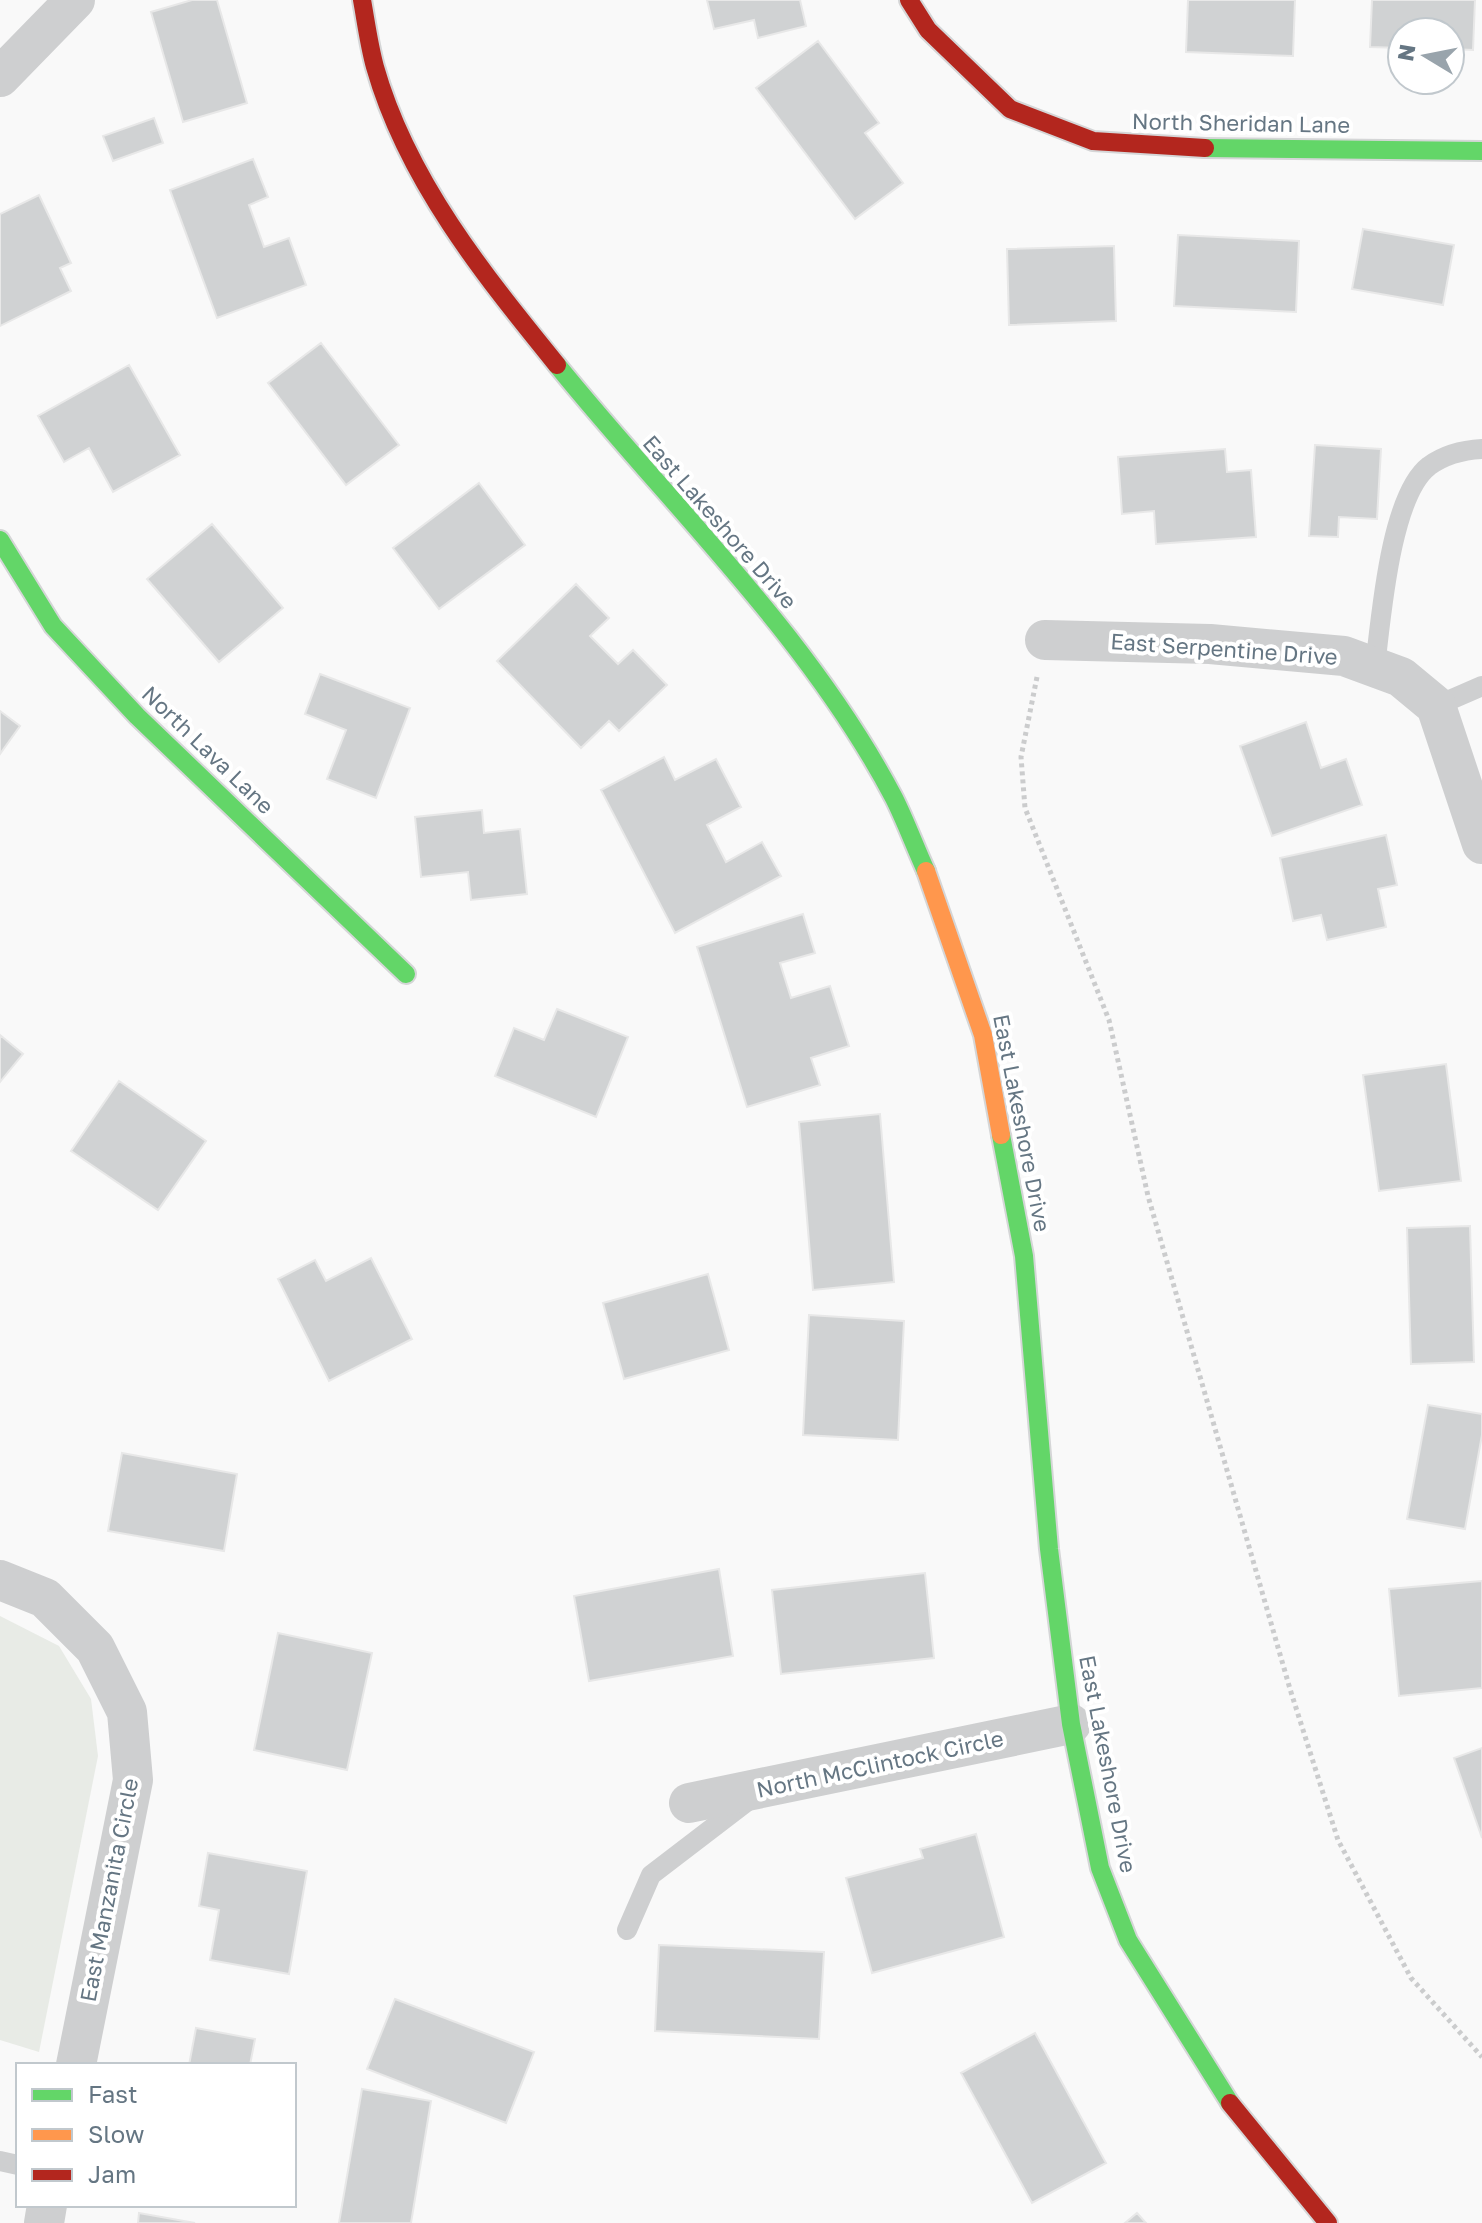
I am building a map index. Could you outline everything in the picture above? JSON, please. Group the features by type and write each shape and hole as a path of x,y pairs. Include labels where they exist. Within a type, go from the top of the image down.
{"main road":[{"name":"East Lakeshore Drive","path":"362,0 375,67 411,158 481,271 613,434 768,612 839,710 894,798 940,903 983,1035 1024,1256 1049,1549 1071,1724 1100,1868 1128,1940 1237,2114 1328,2223"},
{"name":"North Sheridan Lane","path":"909,0 928,30 1010,109 1093,141 1161,148 1482,151"},
{"name":"North Lava Lane","path":"0,540 63,638 137,716 406,974"}],"street":[{"path":"0,77 75,0"},
{"name":"East Serpentine Drive","path":"1045,640 1210,644 1344,656 1401,677 1436,706"},
{"path":"1436,706 1482,844"},
{"name":"East Manzanita Circle","path":"0,1580 45,1598 95,1648 127,1712 133,1780 76,2063"},
{"name":"North McClintock Circle","path":"689,1803 1071,1724"}],"lane":[{"path":"1375,667 1394,542 1416,481 1441,459 1482,449"},
{"path":"1436,706 1482,686"},
{"path":"627,1930 651,1875 765,1788"}],"path":[{"path":"1045,640 1021,757 1025,808 1109,1020 1148,1196 1290,1689 1338,1840 1411,1978 1482,2057"}],"shaded area":[{"path":"0,1616 59,1646 91,1699 98,1756 39,2052 0,2040"}],"building":[{"path":"192,0 217,0 247,103 183,122 151,12"},
{"path":"707,0 800,0 806,26 758,38 754,20 714,29"},
{"path":"1188,0 1295,0 1293,56 1186,52"},
{"path":"1372,0 1475,0 1473,50 1466,50 1466,16 1386,16 1386,48 1370,47"},
{"path":"818,41 879,123 865,133 903,183 855,219 756,88"},
{"path":"154,118 163,143 113,161 103,136"},
{"path":"253,159 268,197 249,205 264,247 289,238 306,285 217,318 170,190"},
{"path":"39,195 71,263 60,268 71,291 0,326 0,214"},
{"path":"1363,229 1454,245 1443,305 1352,289"},
{"path":"1178,235 1299,241 1296,312 1174,306"},
{"path":"1114,246 1116,321 1009,325 1007,249"},
{"path":"321,343 399,445 346,485 268,383"},
{"path":"129,365 180,455 113,492 89,448 64,462 38,416"},
{"path":"1315,445 1381,449 1377,519 1339,517 1338,537 1309,536"},
{"path":"1225,449 1227,472 1251,470 1256,537 1156,544 1154,511 1122,514 1118,457"},
{"path":"479,483 525,545 439,609 393,548"},
{"path":"212,524 283,608 219,662 147,579"},
{"path":"576,584 609,618 590,636 618,664 633,650 667,685 619,731 609,721 581,748 497,661"},
{"path":"320,674 410,708 376,798 327,779 346,730 305,714"},
{"path":"0,711 20,726 0,754"},
{"path":"1306,722 1321,768 1346,759 1362,805 1272,836 1240,746"},
{"path":"664,757 675,780 716,759 741,807 707,825 726,862 762,842 781,876 675,933 601,790"},
{"path":"482,810 484,833 520,829 527,894 471,900 468,872 421,877 415,817"},
{"path":"1386,835 1397,885 1378,889 1386,927 1327,940 1321,915 1293,921 1280,858"},
{"path":"803,914 815,953 780,963 791,998 830,986 849,1046 811,1058 820,1085 747,1107 697,947"},
{"path":"557,1009 628,1037 596,1117 495,1076 514,1028 544,1040"},
{"path":"0,1035 23,1054 0,1082"},
{"path":"1446,1064 1461,1181 1379,1191 1363,1075"},
{"path":"119,1081 206,1141 158,1210 71,1151"},
{"path":"880,1114 894,1282 813,1290 799,1122"},
{"path":"1470,1226 1474,1362 1411,1364 1407,1228"},
{"path":"371,1258 412,1339 329,1381 278,1279 315,1260 326,1281"},
{"path":"708,1274 729,1350 624,1379 603,1303"},
{"path":"809,1315 904,1321 898,1440 803,1435"},
{"path":"1428,1405 1482,1414 1482,1435 1465,1529 1407,1519"},
{"path":"122,1453 237,1474 224,1551 108,1531"},
{"path":"719,1569 733,1656 589,1681 574,1596"},
{"path":"925,1573 934,1658 781,1674 772,1590"},
{"path":"1482,1581 1482,1688 1399,1696 1389,1589"},
{"path":"278,1633 372,1653 347,1770 254,1750"},
{"path":"1482,1748 1482,1838 1454,1758"},
{"path":"976,1834 1004,1937 872,1973 846,1878 923,1858 920,1849"},
{"path":"208,1853 307,1871 289,1974 210,1960 219,1910 199,1906"},
{"path":"659,1945 824,1952 819,2039 655,2031"},
{"path":"395,1999 534,2052 506,2123 367,2069"},
{"path":"196,2028 255,2039 250,2063 189,2063"},
{"path":"1035,2033 1106,2163 1032,2203 961,2073"},
{"path":"362,2089 431,2101 411,2223 339,2223"},
{"path":"139,2213 195,2223 138,2223"},
{"path":"1137,2213 1146,2223 1125,2223"}],"traffic: fast":[{"path":"1205,148 1482,151"},
{"path":"557,365 736,574 822,682 894,798 926,871"},
{"path":"0,540 53,626 137,716 406,974"},
{"path":"1001,1135 1024,1256 1049,1549 1071,1724 1100,1868 1128,1940 1230,2103"}],"traffic: slow":[{"path":"926,871 983,1035 1001,1135"}],"traffic: jam":[{"path":"362,0 375,67 389,109 427,187 476,261 557,365"},
{"path":"909,0 928,30 1010,109 1093,141 1205,148"},
{"path":"1230,2103 1328,2223"}]}
